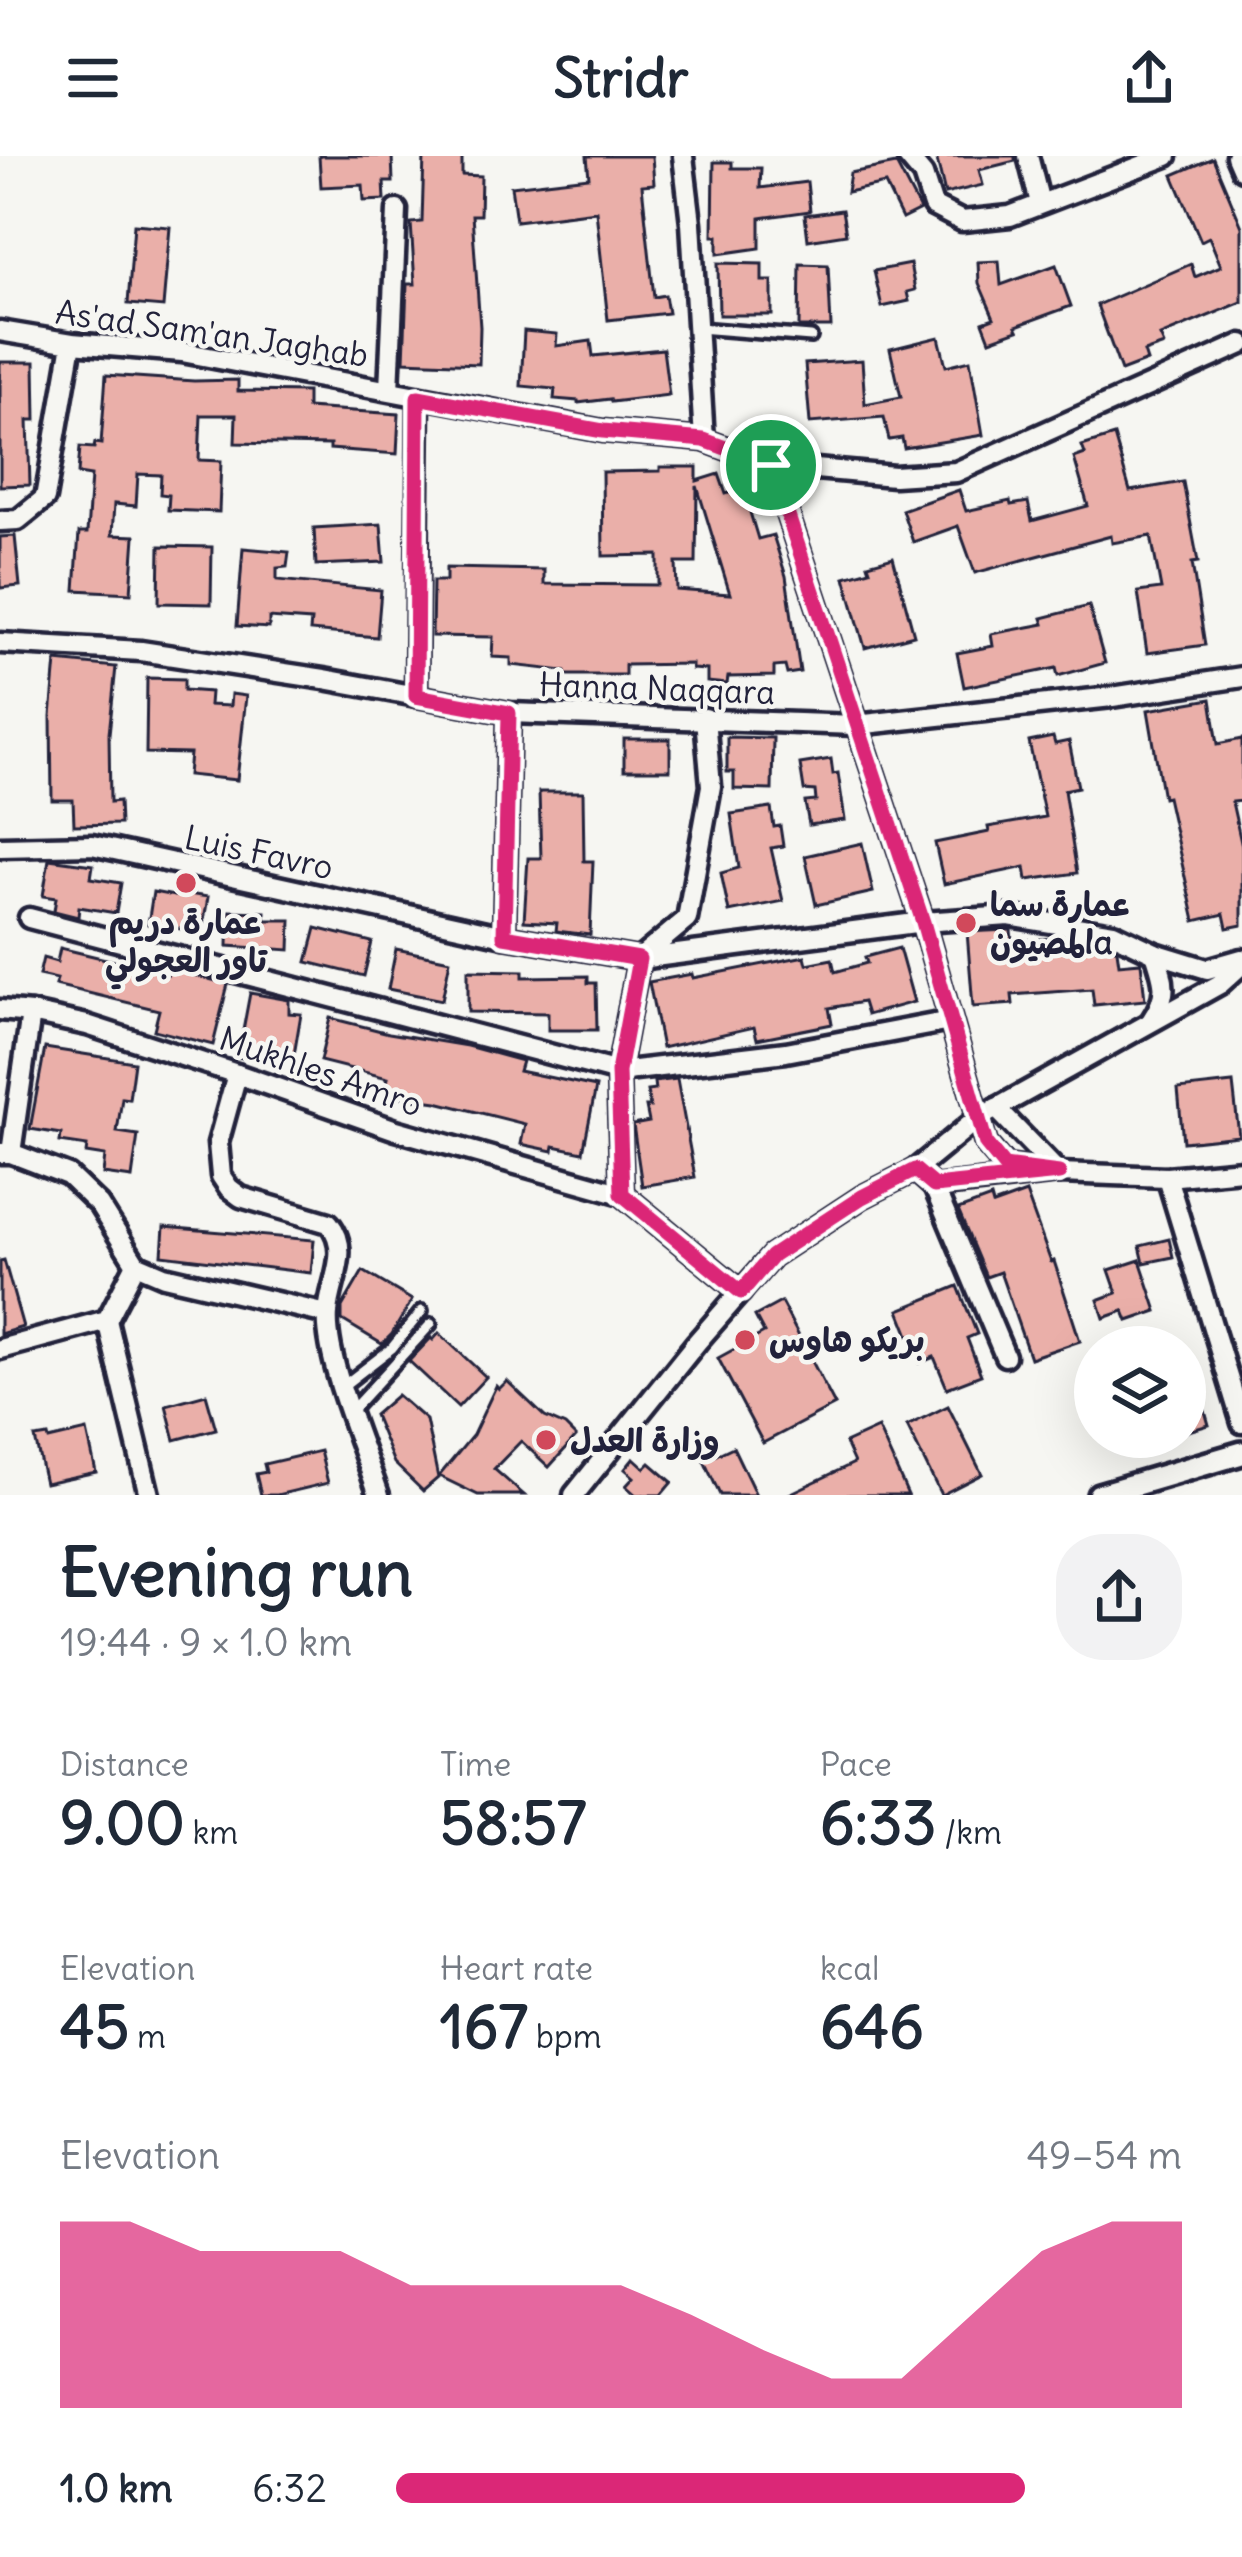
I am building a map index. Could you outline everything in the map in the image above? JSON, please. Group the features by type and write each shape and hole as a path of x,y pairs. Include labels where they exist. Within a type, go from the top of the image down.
{"street":[{"path":"683,156 704,440"},
{"path":"908,156 923,175 933,206 962,221 1010,216 1167,156"},
{"path":"1028,156 1040,203"},
{"path":"1236,156 1242,170"},
{"path":"389,390 397,210"},
{"name":"As'ad Sam'an Jaghab","path":"0,331 72,343 182,352 603,431 704,440 771,465 894,476 956,472 1242,344"},
{"path":"0,521 18,520 46,498 72,343"},
{"path":"416,696 418,397"},
{"path":"771,465 923,922 986,1144 1004,1166 1059,1173 1167,1177 1242,1170"},
{"name":"Hanna Naqqara","path":"0,643 141,651 509,713 856,725 1112,697 1242,677"},
{"path":"504,936 509,713"},
{"path":"705,718 711,786 687,920 639,959 618,1072 622,1194 741,1292"},
{"name":"Luis Favro","path":"0,847 92,845 504,936 639,959 923,922 1009,916 1113,933 1155,953 1207,969 1242,961"},
{"path":"29,918 618,1072 786,1052 950,1021"},
{"path":"1150,1023 1162,1004 1165,981 1155,953"},
{"path":"574,1495 772,1256 862,1197 915,1170 977,1119 1220,984 1242,961"},
{"name":"Mukhles Amro","path":"0,1010 86,1025 396,1130 622,1194"},
{"path":"32,1013 6,1153 68,1175 100,1205 136,1264 164,1276 327,1314"},
{"path":"237,1073 218,1143 221,1176 242,1197 329,1222 336,1232 341,1250 327,1314 332,1354 379,1495"},
{"path":"996,1108 1059,1173"},
{"path":"915,1170 934,1186 1005,1356"},
{"path":"934,1186 1059,1173"},
{"path":"1167,1177 1242,1423"},
{"path":"136,1264 107,1320 148,1495"},
{"path":"0,1349 107,1320"},
{"path":"1099,1495 1242,1453"}],"lane":[{"path":"698,328 811,337"},
{"path":"343,1386 392,1348 422,1311"},
{"path":"351,1411 431,1324"}],"building":[{"path":"319,156 392,156 393,182 384,182 385,200 364,201 363,185 321,187"},
{"path":"424,156 462,156 462,175 481,176 480,215 472,215 479,364 404,361 407,284 415,284 411,223 422,222"},
{"path":"587,156 652,156 654,184 642,185 654,297 665,295 668,313 608,320 596,211 516,221 511,186 589,177"},
{"path":"936,156 1015,156 1015,161 979,170 983,185 945,194"},
{"path":"1213,158 1242,227 1242,302 1160,336 1164,345 1144,352 1147,361 1121,371 1097,305 1191,264 1195,277 1221,266 1209,237 1201,241 1173,175"},
{"path":"714,162 732,162 732,168 761,168 760,188 807,182 810,211 760,218 760,248 718,254 718,236 713,236"},
{"path":"896,164 920,210 902,219 885,184 847,192 850,173"},
{"path":"842,210 846,234 808,240 805,215"},
{"path":"134,224 170,227 163,307 128,304"},
{"path":"999,261 1001,285 1056,265 1071,306 990,340 983,322 994,318 979,283 978,262"},
{"path":"718,263 762,264 762,281 772,281 772,315 719,315"},
{"path":"800,264 828,265 831,327 799,327"},
{"path":"910,264 915,290 907,292 909,301 882,307 874,271"},
{"path":"524,331 557,334 556,346 591,341 593,356 663,349 669,395 578,403 554,399 555,389 521,386"},
{"path":"939,337 946,366 970,360 983,435 904,448 902,438 889,440 884,417 810,423 805,364 862,360 865,404 901,397 890,349"},
{"path":"0,362 35,362 36,420 28,420 30,485 0,486"},
{"path":"106,375 238,380 238,391 307,392 307,408 399,414 397,454 330,449 330,445 235,443 236,415 201,415 199,460 221,461 219,512 168,510 169,495 160,494 161,475 138,474 136,506 114,504 112,535 135,536 131,593 75,590 79,533 87,533 91,476 78,474 80,447 101,444"},
{"path":"1114,436 1130,491 1183,482 1198,562 1192,563 1205,645 1147,653 1138,592 1161,589 1151,536 1112,543 1111,536 975,573 958,526 913,542 902,510 959,490 966,511 1028,502 1032,521 1088,506 1074,458 1085,454 1082,446"},
{"path":"660,467 697,467 697,481 719,474 726,494 743,489 758,539 773,535 786,576 800,672 787,674 785,666 774,667 774,676 728,677 727,684 707,682 707,670 692,669 692,664 625,665 625,675 565,675 565,671 511,665 511,658 492,657 493,637 432,636 433,581 446,581 446,568 544,570 544,584 658,585 658,555 603,556 602,472 660,471","holes":["697,486 730,594 677,590 676,563 696,563"]},
{"path":"381,524 384,562 316,565 314,528"},
{"path":"15,536 20,586 0,588 0,537"},
{"path":"160,546 212,547 211,604 159,603"},
{"path":"243,548 289,552 287,567 277,568 277,580 381,590 377,637 310,631 311,621 269,618 269,628 237,626"},
{"path":"893,557 914,635 865,648 845,577"},
{"path":"1089,606 1105,663 1058,676 1056,668 964,687 957,653 993,646 991,634 1044,624 1042,618"},
{"path":"56,661 116,667 109,734 110,802 119,801 120,824 74,825 73,800 52,800"},
{"path":"147,678 184,679 184,690 210,692 209,705 230,706 231,694 246,696 237,780 188,775 190,754 146,753"},
{"path":"1211,699 1218,744 1242,739 1242,801 1232,802 1242,847 1242,925 1227,928 1224,914 1195,921 1167,797 1163,798 1148,710"},
{"path":"727,737 773,738 772,790 734,789 734,772 727,772"},
{"path":"1053,737 1055,744 1069,741 1078,787 1064,790 1077,873 1027,880 1025,867 944,884 935,843 1045,817 1029,742"},
{"path":"624,739 670,739 670,770 624,770"},
{"path":"831,759 833,774 838,773 845,820 809,825 805,802 816,801 815,791 804,790 800,764"},
{"path":"539,792 583,792 584,861 593,861 590,935 556,931 557,923 524,921 528,858 541,858"},
{"path":"771,808 783,846 771,848 783,901 729,912 721,873 739,868 731,814"},
{"path":"862,843 873,892 816,905 805,856"},
{"path":"49,859 93,865 91,878 121,883 116,913 79,907 78,917 54,911 56,898 43,896"},
{"path":"153,892 208,897 202,932 148,924"},
{"path":"229,911 265,912 265,920 291,920 290,950 228,946"},
{"path":"316,928 372,942 364,976 307,962"},
{"path":"1011,930 1012,941 1057,938 1072,940 1072,948 1109,946 1117,950 1119,964 1141,962 1145,1000 1094,1005 1092,989 1012,995 1013,1004 973,1007 967,932"},
{"path":"60,948 228,984 213,1045 154,1030 159,1010 55,985 57,979 39,975 43,958 57,962"},
{"path":"899,948 914,1002 867,1015 863,1002 829,1008 832,1024 757,1039 754,1027 662,1048 649,982 805,956 807,964 832,959 835,972"},
{"path":"396,949 450,960 442,1000 388,989"},
{"path":"468,970 523,971 523,977 588,976 588,983 596,983 597,1030 548,1030 548,1013 468,1012"},
{"path":"250,993 289,1000 289,1013 301,1014 293,1061 268,1056 267,1063 238,1057"},
{"path":"330,1018 467,1046 522,1061 519,1071 596,1087 583,1152 521,1144 525,1124 400,1097 385,1091 388,1078 320,1061"},
{"path":"45,1048 134,1062 129,1099 122,1098 117,1132 138,1135 132,1178 103,1174 105,1156 86,1153 87,1146 60,1142 61,1134 30,1129"},
{"path":"677,1079 695,1177 642,1186 633,1125 649,1122 647,1091 655,1090 654,1082"},
{"path":"1233,1083 1239,1136 1183,1142 1178,1089"},
{"path":"1026,1193 1075,1326 1074,1343 1030,1358 1000,1272 986,1277 958,1210 991,1198 993,1205"},
{"path":"164,1227 314,1240 311,1273 162,1255"},
{"path":"1169,1239 1173,1257 1144,1263 1140,1246"},
{"path":"4,1260 23,1327 0,1334 0,1261"},
{"path":"1140,1260 1157,1311 1128,1321 1124,1311 1104,1318 1098,1300 1117,1293 1109,1270"},
{"path":"363,1271 412,1300 382,1344 342,1320 342,1307"},
{"path":"958,1286 977,1334 967,1338 981,1375 947,1388 934,1357 920,1363 899,1310"},
{"path":"781,1302 835,1405 763,1443 718,1358 764,1333 755,1316"},
{"path":"439,1333 486,1377 458,1407 409,1361"},
{"name":"وزارة العدل","path":"507,1381 545,1417 576,1437 549,1467 521,1441 494,1469 524,1495 478,1495 439,1476 473,1435 496,1386 499,1389"},
{"path":"206,1394 216,1429 175,1440 166,1405"},
{"path":"397,1395 426,1420 438,1478 423,1491 394,1463 374,1415"},
{"path":"948,1406 982,1474 941,1495 907,1426"},
{"path":"878,1428 908,1495 787,1495 854,1463 845,1443"},
{"path":"87,1431 96,1472 45,1483 35,1438 48,1436 49,1440"},
{"path":"733,1447 756,1495 720,1495 704,1461"},
{"path":"320,1451 328,1483 261,1495 256,1474 266,1472 264,1464"},
{"path":"634,1458 645,1468 650,1463 672,1482 661,1495 636,1495 626,1486 634,1477 625,1469"}],"place":[{"name":"عمارة دريم تاور العجولي","path":"186,883"},
{"name":"عمارة سما المصيونa","path":"966,923"},
{"name":"بريكو هاوس","path":"745,1340"},
{"name":"وزارة العدل","path":"546,1440"}],"route":[{"path":"418,397 603,431 704,440 771,465 923,922 986,1144 1004,1166 1059,1173 934,1186 915,1170 862,1197 772,1256 741,1292 622,1194 618,1072 639,959 504,936 509,713 416,696 418,397"}]}
